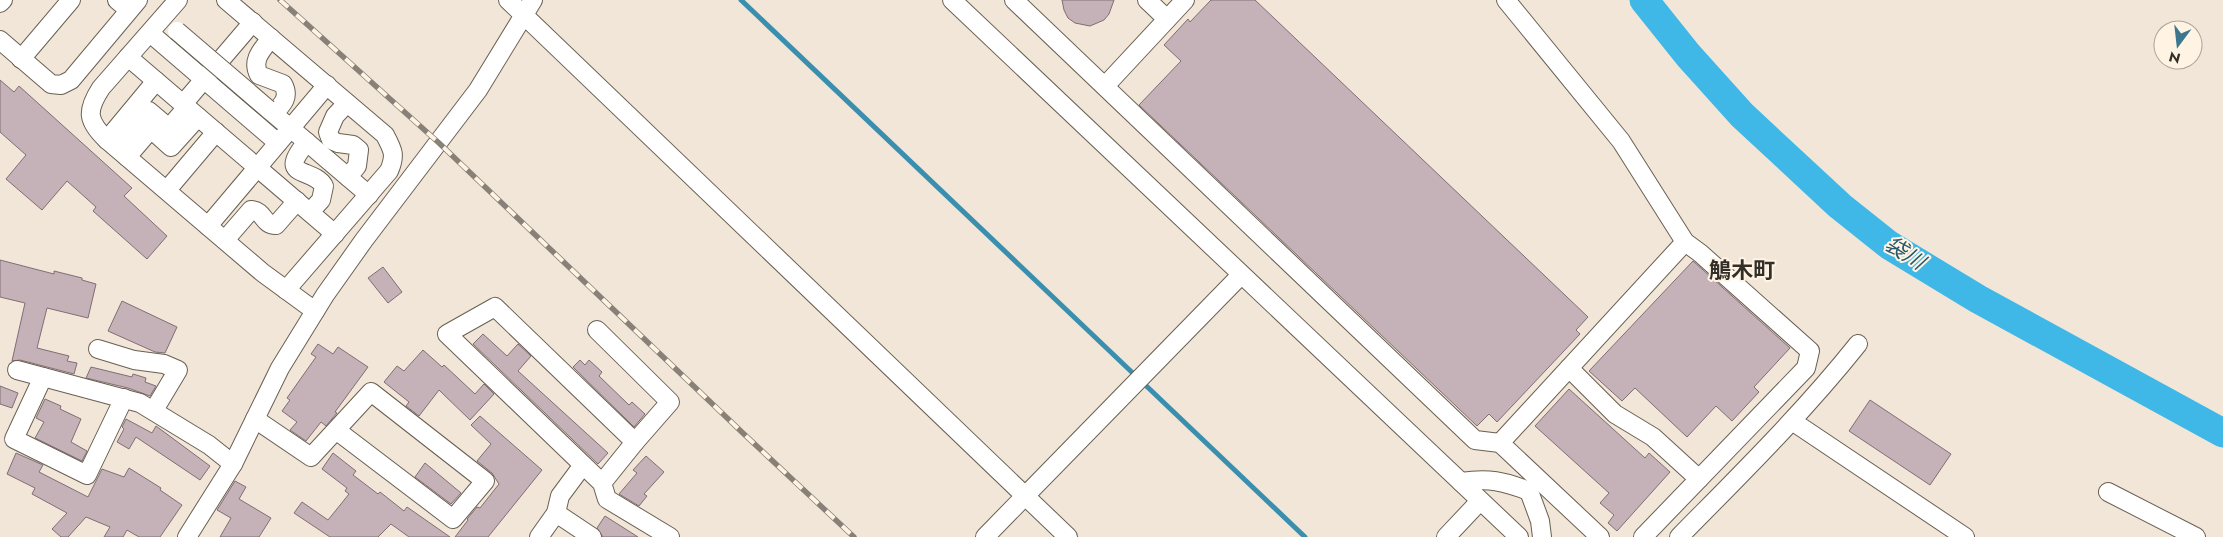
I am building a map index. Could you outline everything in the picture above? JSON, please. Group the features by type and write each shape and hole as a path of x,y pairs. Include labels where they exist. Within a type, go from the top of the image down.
{"street":[{"path":"0,3 3,0"},
{"path":"21,59 71,0"},
{"path":"178,0 101,88 92,103 93,124 117,148 208,226 286,290 315,311"},
{"path":"226,0 385,135 393,153 394,159 389,171 286,290"},
{"path":"508,0 1068,537"},
{"path":"187,537 232,464 280,368 315,311 364,240 478,90 533,0"},
{"path":"952,0 1519,537"},
{"path":"1014,0 1475,440 1500,443 1534,485 1600,537"},
{"path":"1147,0 1167,19"},
{"path":"1104,86 1185,0"},
{"path":"1506,0 1621,141 1685,242 1700,253 1810,352 1806,368 1643,537"},
{"path":"0,40 51,84 61,85 71,80 128,4"},
{"path":"162,18 368,195"},
{"path":"117,148 151,129 171,147 204,80 252,22"},
{"path":"150,33 278,144"},
{"path":"271,38 258,55 255,63 259,75 283,84 287,91 286,98 271,111"},
{"path":"128,57 335,234"},
{"path":"117,148 156,81"},
{"path":"208,226 327,86"},
{"path":"347,103 335,116 328,132 331,140 338,144 353,145 359,150 357,166 348,177"},
{"path":"167,190 216,132"},
{"path":"307,142 296,157 296,168 303,174 316,177 324,186 321,200 310,212"},
{"path":"225,240 251,210 257,210 262,213 265,222 270,225 276,225 297,201"},
{"path":"1500,443 1685,242"},
{"path":"985,537 1241,275"},
{"path":"635,442 495,307 447,334 602,483 607,499 670,537"},
{"path":"597,330 670,402 602,483"},
{"path":"1679,537 1792,421 1824,386 1858,344"},
{"path":"98,349 134,360 164,364 178,370 154,410"},
{"path":"1569,368 1614,414 1653,437 1699,480"},
{"path":"17,370 124,398 154,410 209,445 232,464"},
{"path":"43,377 14,439 87,475 124,398"},
{"path":"254,418 311,457 371,392 486,481 453,519 336,430"},
{"path":"1792,421 1965,537"},
{"path":"539,537 556,513 560,496 583,465"},
{"path":"1461,482 1482,479 1534,485"},
{"path":"1534,485 1542,537"},
{"path":"2108,492 2196,537"},
{"path":"1446,537 1480,501"},
{"path":"556,513 592,537"}],"building":[{"path":"1062,0 1114,0 1109,14 1104,20 1090,26 1075,23 1068,18"},
{"path":"1211,0 1255,0 1588,317 1576,330 1580,334 1497,422 1489,414 1477,426 1139,105 1181,61 1164,45 1188,19 1190,22"},
{"path":"0,80 14,92 19,86 132,188 124,196 167,236 147,259 93,211 96,207 67,181 42,210 6,179 26,155 0,132"},
{"path":"0,260 54,274 54,271 82,278 82,280 96,284 88,318 47,308 37,348 69,356 67,361 77,363 74,374 20,360 12,361 25,303 0,297"},
{"path":"1693,261 1790,348 1754,387 1759,392 1732,421 1716,406 1687,437 1635,388 1622,401 1589,371"},
{"path":"383,267 402,292 388,303 368,278"},
{"path":"122,301 177,327 165,353 155,352 108,331"},
{"path":"483,334 507,356 518,344 531,356 518,371 608,453 598,464 473,344"},
{"path":"318,344 333,354 338,347 368,367 335,412 337,413 326,426 321,422 306,441 290,430 297,422 282,411 290,400 287,398 316,357 311,354"},
{"path":"423,350 442,367 444,365 475,394 484,384 494,394 470,420 439,390 419,416 406,406 409,402 384,382 397,366 404,371"},
{"path":"580,360 585,365 589,360 602,372 599,376 629,405 632,402 645,414 634,427 573,367"},
{"path":"91,367 132,377 133,374 146,378 145,382 156,386 150,396 128,388 86,378"},
{"path":"0,386 18,393 12,408 0,404"},
{"path":"1569,389 1645,458 1649,453 1670,472 1617,531 1608,523 1614,515 1600,503 1609,493 1535,426"},
{"path":"45,399 61,406 60,409 81,419 71,442 87,451 82,461 35,438 44,422 36,418"},
{"path":"1870,400 1951,454 1930,485 1849,431"},
{"path":"480,416 542,470 488,537 455,537 467,519 477,507 480,508 499,484 492,473 477,461 491,444 471,425"},
{"path":"126,419 152,433 156,426 210,466 200,480 136,437 129,449 117,442 124,429 122,427"},
{"path":"16,453 43,465 39,472 88,497 102,469 124,477 129,468 161,488 160,490 182,505 160,537 139,537 127,530 123,537 104,537 110,527 86,517 68,537 61,537 52,529 67,513 32,494 35,488 7,474"},
{"path":"333,453 356,471 353,475 378,494 380,492 404,511 407,507 450,537 409,537 391,524 378,537 330,537 294,513 302,502 328,520 349,494 345,491 347,488 322,469"},
{"path":"646,456 664,472 644,494 647,496 639,506 619,494 637,473 633,470"},
{"path":"425,463 461,493 451,504 415,477"},
{"path":"235,481 246,487 239,499 271,518 259,537 220,537 231,518 217,510"},
{"path":"605,516 638,537 603,537 597,528"}],"waterway":[{"path":"741,0 1305,537"},
{"name":"袋川","path":"1644,0 1688,55 1742,115 1840,206 1889,245 1978,299 2223,433"}],"railway":[{"path":"280,0 439,143 854,537"}],"district":[{"name":"鵤木町","path":"1742,270"}]}
